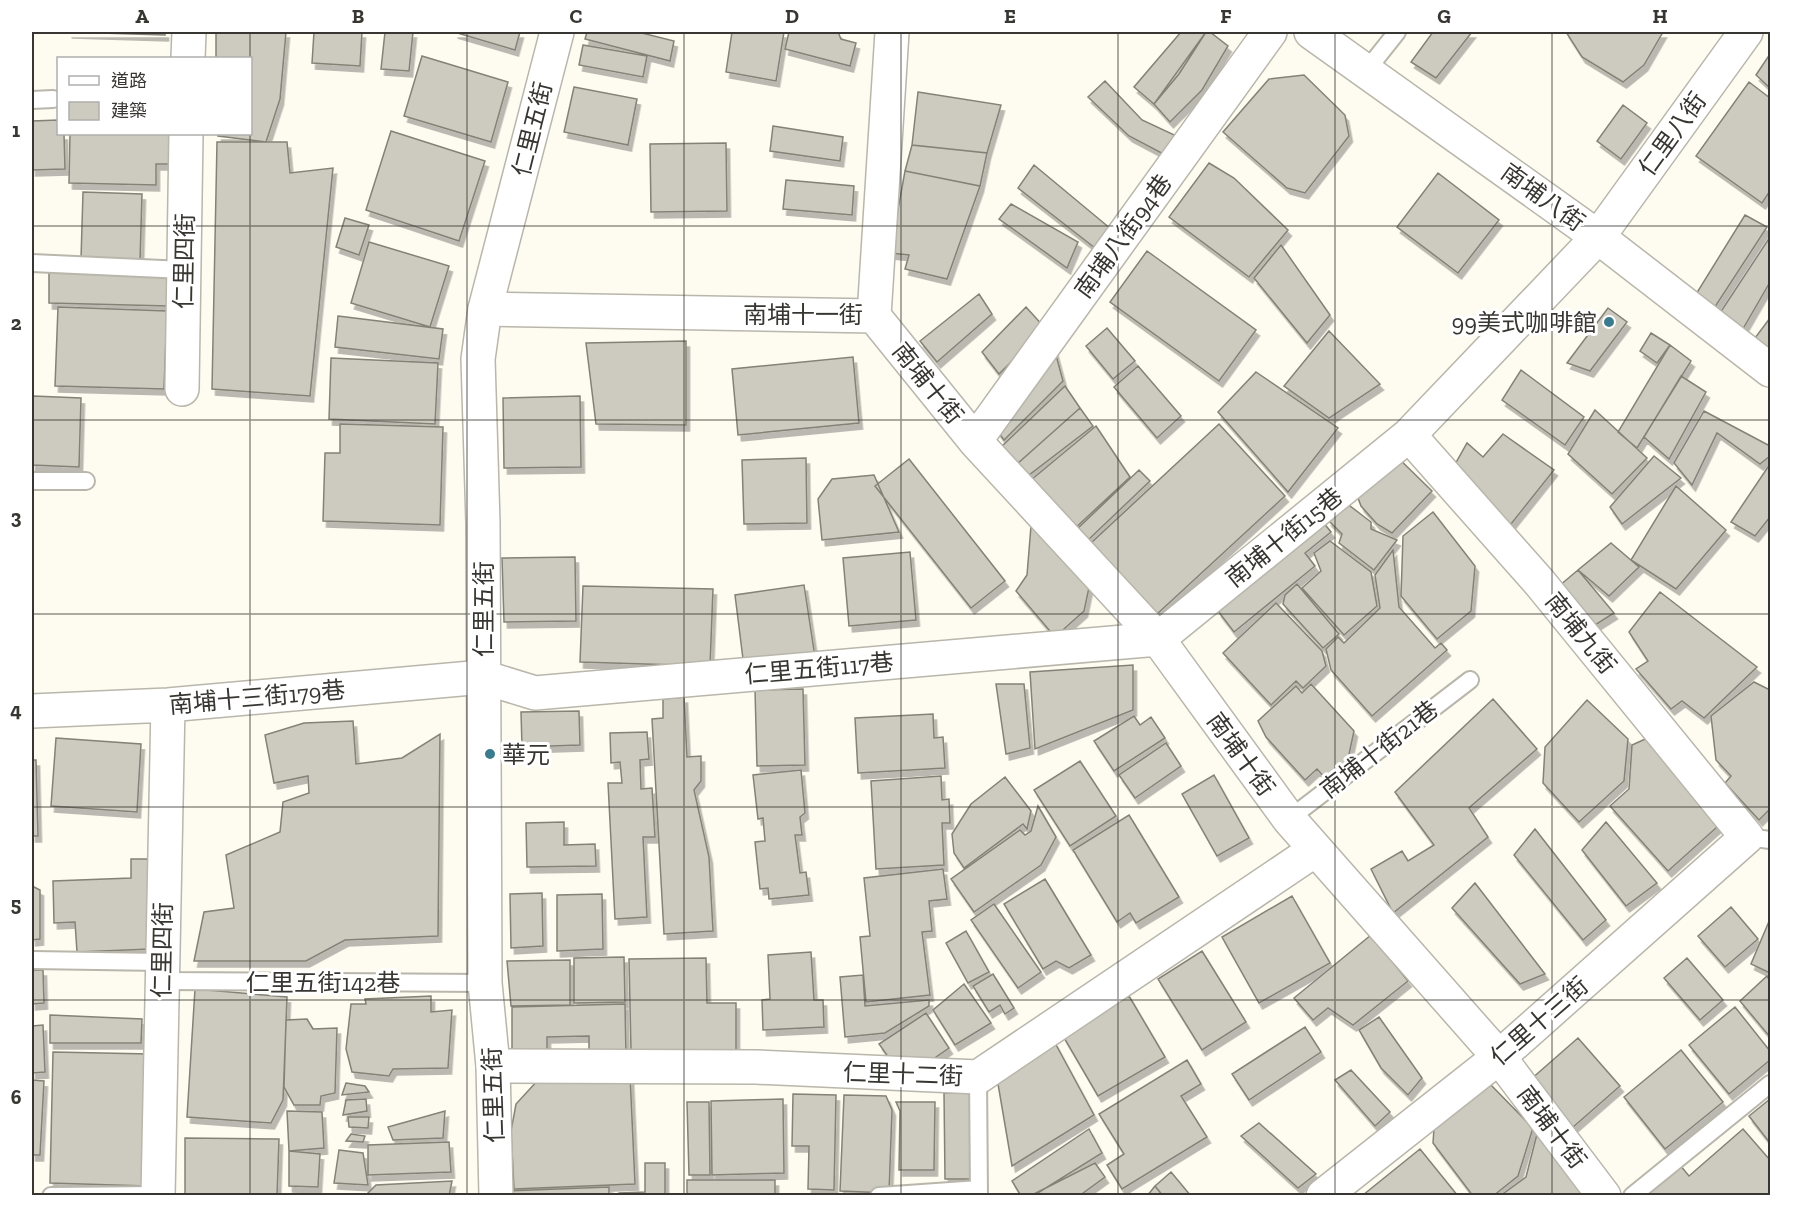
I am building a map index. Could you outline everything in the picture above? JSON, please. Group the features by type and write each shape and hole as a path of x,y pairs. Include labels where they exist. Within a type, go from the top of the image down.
{"street":[{"path":"188,57 189,32"},
{"name":"仁里五街","path":"496,1196 493,1066 485,982 483,523 478,358 485,309 557,32"},
{"name":"南埔十一街","path":"485,309 874,316 892,32"},
{"name":"南埔八街94巷","path":"975,441 1270,32"},
{"name":"南埔八街","path":"1311,32 1598,237 1770,370"},
{"name":"仁里八街","path":"1409,435 1598,237 1746,32"},
{"name":"仁里四街","path":"182,389 186,135"},
{"name":"南埔十街","path":"874,316 975,441 1158,639 1289,819 1499,1057 1604,1196"},
{"name":"南埔十街15巷","path":"1158,639 1409,435"},
{"name":"南埔九街","path":"1409,435 1540,583 1759,839"},
{"name":"仁里五街117巷","path":"483,677 535,693 1158,639"},
{"name":"南埔十三街179巷","path":"32,711 168,705 483,677"},
{"name":"仁里四街","path":"158,1195 168,705"},
{"name":"仁里十三街","path":"1323,1196 1499,1057 1759,839"},
{"name":"仁里十二街","path":"493,1066 756,1067 978,1077 1315,850"}],"lane":[{"path":"1366,71 1397,32"},
{"path":"32,100 53,99"},
{"path":"32,263 184,270"},
{"path":"32,481 86,481"},
{"name":"南埔十街21巷","path":"1289,819 1470,680"},
{"name":"仁里五街142巷","path":"32,960 162,972 485,982"},
{"path":"879,1196 979,1192 978,1077"},
{"path":"1632,1196 1770,1084"},
{"path":"51,1196 158,1195"}],"building":[{"path":"68,32 165,32 165,35"},
{"path":"216,32 286,32 280,99 266,142 218,136 252,135 252,57 216,57"},
{"path":"314,32 362,32 360,66 312,63"},
{"path":"385,32 413,32 409,71 381,69"},
{"path":"454,32 520,32 515,50"},
{"path":"587,32 638,32 674,41 670,61 585,39"},
{"path":"732,32 784,32 776,81 726,72"},
{"path":"789,32 838,32 841,39 856,43 850,66 785,49"},
{"path":"1181,32 1206,32 1154,104 1134,87"},
{"path":"1206,32 1210,32 1228,46 1202,90 1170,122 1154,104 1179,74"},
{"path":"1433,32 1472,32 1436,78 1411,62"},
{"path":"1566,32 1663,32 1644,65 1623,82 1582,57"},
{"path":"583,45 647,56 643,77 579,65"},
{"path":"1770,54 1770,88 1756,75"},
{"path":"422,56 508,82 491,142 404,116"},
{"path":"1304,75 1345,115 1349,136 1305,193 1287,188 1223,132 1269,79"},
{"path":"1105,81 1142,120 1185,140 1171,158 1129,136 1088,97"},
{"path":"1749,82 1770,98 1770,191 1762,203 1696,156"},
{"path":"574,87 637,99 628,145 564,132"},
{"path":"918,92 1001,105 987,153 912,145"},
{"path":"1623,105 1647,123 1621,159 1597,141"},
{"path":"57,120 57,135 64,135 65,169 32,170 32,121"},
{"path":"773,126 843,137 840,161 770,151"},
{"path":"391,131 485,161 459,241 366,210"},
{"path":"70,135 175,135 174,164 156,164 156,185 69,183"},
{"path":"217,142 287,142 290,173 333,168 310,396 212,389"},
{"path":"726,143 727,211 651,212 650,144"},
{"path":"912,145 987,153 980,186 905,171"},
{"path":"1209,163 1234,178 1288,230 1249,277 1169,217"},
{"path":"1034,165 1111,229 1095,248 1018,188"},
{"path":"905,171 980,186 947,279 905,269 909,255 890,253"},
{"path":"1438,173 1499,220 1458,273 1397,227"},
{"path":"786,180 854,186 852,215 783,209"},
{"path":"83,192 142,194 140,261 81,259"},
{"path":"1011,204 1078,242 1067,268 999,219"},
{"path":"1745,215 1767,227 1711,313 1693,299"},
{"path":"345,218 369,225 359,255 336,247"},
{"path":"1770,237 1770,282 1740,334 1716,319"},
{"path":"369,242 449,266 430,327 351,303"},
{"path":"1281,245 1330,315 1307,343 1254,278"},
{"path":"1147,251 1256,330 1219,381 1110,302"},
{"path":"49,269 170,273 169,306 49,303"},
{"path":"979,294 992,314 937,362 920,341"},
{"path":"58,307 167,311 164,389 55,386"},
{"path":"1026,307 1045,328 999,374 982,352"},
{"path":"1608,308 1627,322 1590,371 1567,363"},
{"path":"338,316 443,329 439,359 335,347"},
{"path":"1770,318 1770,352 1752,342"},
{"path":"1107,328 1135,361 1113,379 1086,346"},
{"path":"1329,331 1380,384 1329,418 1284,386"},
{"path":"1651,333 1670,345 1657,363 1640,351"},
{"path":"686,341 686,425 596,424 586,343"},
{"path":"1053,344 1063,381 1004,440 987,417"},
{"path":"1670,345 1691,361 1637,448 1618,432"},
{"path":"853,357 859,423 738,435 732,369"},
{"path":"331,358 438,363 435,424 329,419"},
{"path":"1138,366 1181,416 1157,438 1114,387"},
{"path":"1521,370 1584,417 1565,445 1502,400"},
{"path":"1256,372 1338,428 1288,492 1218,412"},
{"path":"1681,376 1706,392 1669,459 1644,437"},
{"path":"1065,386 1080,408 1016,465 1001,447"},
{"path":"33,396 81,398 79,467 32,465"},
{"path":"580,396 581,467 504,468 503,398"},
{"path":"1080,408 1093,426 1029,475 1016,465"},
{"path":"1595,410 1647,458 1612,494 1568,454"},
{"path":"1704,411 1770,446 1770,456 1760,464 1717,433 1692,485 1674,463"},
{"path":"340,424 443,427 440,525 323,521 325,453 340,453"},
{"path":"1219,424 1285,496 1156,615 1091,543"},
{"path":"1096,426 1130,477 1071,532 1031,480"},
{"path":"1503,434 1554,470 1507,529 1453,468 1467,443 1483,457"},
{"path":"1391,451 1432,491 1392,533 1377,524 1361,506 1355,490"},
{"path":"1654,456 1681,478 1622,524 1610,507"},
{"path":"806,458 807,523 744,524 742,460"},
{"path":"909,459 1005,581 971,608 875,486"},
{"path":"1770,464 1770,517 1755,536 1731,522"},
{"path":"1139,470 1150,481 1086,542 1075,531"},
{"path":"874,475 899,532 822,540 818,499 832,479"},
{"path":"1676,486 1726,530 1676,589 1631,560"},
{"path":"1337,496 1371,522 1371,529 1397,540 1374,570 1339,543 1342,534 1328,520"},
{"path":"1433,512 1475,566 1471,611 1437,639 1401,596 1403,536"},
{"path":"1318,516 1331,532 1305,553 1315,566 1234,632 1218,611"},
{"path":"1039,524 1090,583 1084,611 1055,637 1016,591 1027,575 1031,526"},
{"path":"1330,541 1371,572 1377,606 1344,635 1302,588 1321,571 1314,553"},
{"path":"1611,543 1639,567 1609,596 1578,570"},
{"path":"1393,550 1399,607 1435,648 1441,643 1447,650 1372,716 1331,670 1326,649 1338,637 1344,643 1380,608 1375,575"},
{"path":"910,552 916,620 849,626 843,558"},
{"path":"575,557 576,621 504,622 502,558"},
{"path":"1578,570 1614,613 1592,627 1559,586"},
{"path":"1297,584 1339,634 1323,648 1283,604 1285,595"},
{"path":"804,585 815,657 744,667 735,595"},
{"path":"583,586 713,589 710,666 580,662"},
{"path":"1660,592 1757,667 1704,718 1682,701 1671,709 1636,669 1648,661 1629,632"},
{"path":"1276,603 1322,651 1326,666 1303,688 1296,681 1271,705 1223,653"},
{"path":"1133,665 1133,710 1035,749 1030,672"},
{"path":"1754,682 1770,690 1770,809 1759,820 1725,783 1731,776 1716,760 1711,716"},
{"path":"996,684 1024,684 1030,748 1006,754"},
{"path":"1311,684 1354,731 1348,759 1326,779 1317,769 1305,780 1266,737 1258,721 1296,686 1302,693"},
{"path":"803,689 805,765 757,766 755,690"},
{"path":"684,697 687,757 701,756 701,781 694,790 709,857 713,931 664,934 652,719 663,718 663,699"},
{"path":"1493,699 1537,749 1469,808 1488,837 1393,913 1371,869 1402,851 1408,861 1434,845 1395,792"},
{"path":"1587,700 1628,739 1624,781 1579,822 1543,783 1545,747"},
{"path":"579,711 580,745 522,747 521,712"},
{"path":"933,714 934,738 943,737 945,768 858,773 855,718"},
{"path":"1134,716 1140,725 1151,717 1165,738 1114,771 1094,741"},
{"path":"353,721 356,764 402,758 440,734 438,936 345,940 306,961 194,961 204,912 234,908 226,855 280,832 283,802 309,793 308,776 274,783 265,735 304,723"},
{"path":"647,732 649,759 640,760 641,789 652,788 655,837 643,837 647,917 615,919 608,783 622,783 620,762 611,763 610,733"},
{"path":"1652,736 1726,819 1668,871 1610,806 1629,789 1632,745"},
{"path":"56,738 141,744 137,812 51,806"},
{"path":"1166,743 1181,766 1135,798 1119,775"},
{"path":"32,760 36,760 38,836 32,836"},
{"path":"1080,761 1116,816 1070,846 1034,790"},
{"path":"801,770 805,813 800,817 802,835 795,835 800,873 806,872 809,895 769,899 768,888 760,889 755,842 765,841 763,818 758,819 753,775"},
{"path":"1214,775 1249,838 1217,856 1182,794"},
{"path":"941,776 942,800 949,799 950,823 942,823 944,865 876,869 871,781"},
{"path":"1005,777 1031,811 1027,829 1023,824 964,868 954,853 952,834 971,804"},
{"path":"1038,806 1056,837 1041,865 974,912 951,879 1020,830 1025,835 1031,831"},
{"path":"1129,815 1179,897 1136,923 1130,913 1117,922 1073,850"},
{"path":"564,822 564,845 595,844 596,866 527,867 526,823"},
{"path":"1606,822 1657,883 1626,906 1582,850"},
{"path":"1535,829 1606,920 1583,940 1514,855"},
{"path":"131,859 148,859 151,949 77,952 75,922 54,923 53,881 131,878"},
{"path":"943,869 947,899 929,901 932,931 922,932 930,995 866,1002 860,937 870,936 864,878"},
{"path":"1045,879 1091,955 1069,968 1056,961 1043,969 1004,904"},
{"path":"1475,883 1545,974 1520,984 1452,908"},
{"path":"32,886 40,890 40,939 32,940"},
{"path":"542,893 543,946 511,948 510,894"},
{"path":"602,894 603,949 557,951 557,895"},
{"path":"1292,896 1330,963 1259,1003 1222,937"},
{"path":"994,904 1041,972 1018,988 971,920"},
{"path":"1731,907 1758,939 1725,967 1698,936"},
{"path":"1770,919 1770,973 1751,964"},
{"path":"966,931 989,972 968,983 946,943"},
{"path":"1371,935 1408,981 1353,1025 1328,1008 1313,1020 1294,998"},
{"path":"1202,951 1246,1022 1202,1050 1158,979"},
{"path":"811,952 814,1000 823,1000 824,1027 763,1030 762,1000 770,999 768,955"},
{"path":"624,957 625,1002 574,1003 574,958"},
{"path":"706,958 707,1003 736,1003 736,1050 631,1051 629,959"},
{"path":"1687,958 1723,1000 1700,1020 1664,978"},
{"path":"570,960 570,1005 511,1006 507,961"},
{"path":"32,970 43,970 44,1003 32,1004"},
{"path":"993,974 1014,1008 1005,1014 1000,1005 989,1012 973,986"},
{"path":"863,975 865,1006 929,1000 929,1006 885,1033 845,1037 840,977"},
{"path":"1767,976 1770,981 1770,1037 1740,1001"},
{"path":"964,984 991,1023 955,1045 933,1010"},
{"path":"195,989 287,997 283,1100 271,1123 187,1117"},
{"path":"431,996 431,1012 452,1010 448,1068 393,1069 389,1076 352,1072 346,1049 351,1004 366,1004 365,999"},
{"path":"1129,996 1165,1057 1098,1096 1063,1036"},
{"path":"625,1004 626,1056 589,1057 589,1036 547,1037 547,1057 512,1058 512,1007"},
{"path":"1735,1007 1770,1051 1770,1060 1729,1094 1689,1045"},
{"path":"926,1013 949,1048 904,1079 879,1044"},
{"path":"50,1015 142,1019 141,1043 50,1043"},
{"path":"1379,1017 1422,1078 1408,1095 1381,1068 1359,1030"},
{"path":"307,1019 313,1029 337,1028 335,1093 321,1096 320,1105 294,1105 284,1087 286,1020"},
{"path":"43,1025 45,1072 32,1073 32,1026"},
{"path":"1305,1027 1321,1052 1249,1100 1232,1074"},
{"path":"1578,1038 1620,1086 1572,1128 1530,1080"},
{"path":"1054,1041 1094,1115 1012,1166 997,1078"},
{"path":"1681,1050 1723,1102 1665,1149 1624,1097"},
{"path":"53,1052 150,1054 147,1186 50,1183"},
{"path":"1187,1060 1201,1084 1181,1096 1207,1137 1122,1189 1107,1165 1124,1154 1099,1114"},
{"path":"1351,1070 1390,1112 1375,1126 1335,1080"},
{"path":"630,1075 635,1184 514,1189 511,1131 516,1104 539,1079"},
{"path":"32,1080 44,1081 40,1155 32,1155"},
{"path":"346,1083 365,1086 369,1092 342,1095"},
{"path":"1490,1084 1533,1128 1518,1176 1493,1196 1473,1196 1433,1143 1435,1114"},
{"path":"971,1092 972,1179 945,1179 944,1093"},
{"path":"793,1094 836,1095 834,1190 808,1189 809,1146 792,1146"},
{"path":"844,1095 886,1096 892,1110 889,1193 840,1191"},
{"path":"366,1099 367,1111 343,1115 346,1100"},
{"path":"783,1099 784,1173 712,1175 711,1101"},
{"path":"1770,1099 1770,1143 1749,1116"},
{"path":"687,1102 709,1102 710,1175 689,1175"},
{"path":"896,1102 935,1102 934,1170 899,1170 900,1111"},
{"path":"287,1111 322,1112 324,1148 289,1151"},
{"path":"445,1111 443,1138 393,1140 388,1127"},
{"path":"348,1117 369,1117 368,1128 349,1127"},
{"path":"1259,1123 1316,1174 1298,1188 1241,1136"},
{"path":"1089,1129 1102,1153 1033,1196 1021,1196 1012,1181"},
{"path":"1743,1129 1770,1160 1770,1196 1646,1196 1680,1165 1689,1176"},
{"path":"1538,1130 1586,1196 1500,1196 1526,1177"},
{"path":"351,1134 365,1136 363,1142 346,1141"},
{"path":"185,1138 279,1139 277,1196 185,1196"},
{"path":"449,1142 451,1172 368,1175 368,1145"},
{"path":"1420,1149 1458,1196 1363,1195"},
{"path":"339,1150 363,1153 368,1185 334,1183"},
{"path":"289,1151 320,1154 318,1187 289,1186"},
{"path":"645,1163 665,1163 665,1196 619,1196 619,1193 645,1192"},
{"path":"1095,1163 1105,1177 1079,1196 1030,1196"},
{"path":"1171,1172 1191,1196 1163,1196 1155,1186"},
{"path":"687,1180 775,1180 775,1196 687,1196"},
{"path":"452,1181 449,1196 365,1196 376,1185"},
{"path":"1155,1186 1163,1196 1147,1196"},
{"path":"609,1187 609,1196 506,1196 506,1191"}],"place":[{"name":"99美式咖啡館","path":"1609,322"},
{"name":"華元","path":"490,754"}]}
